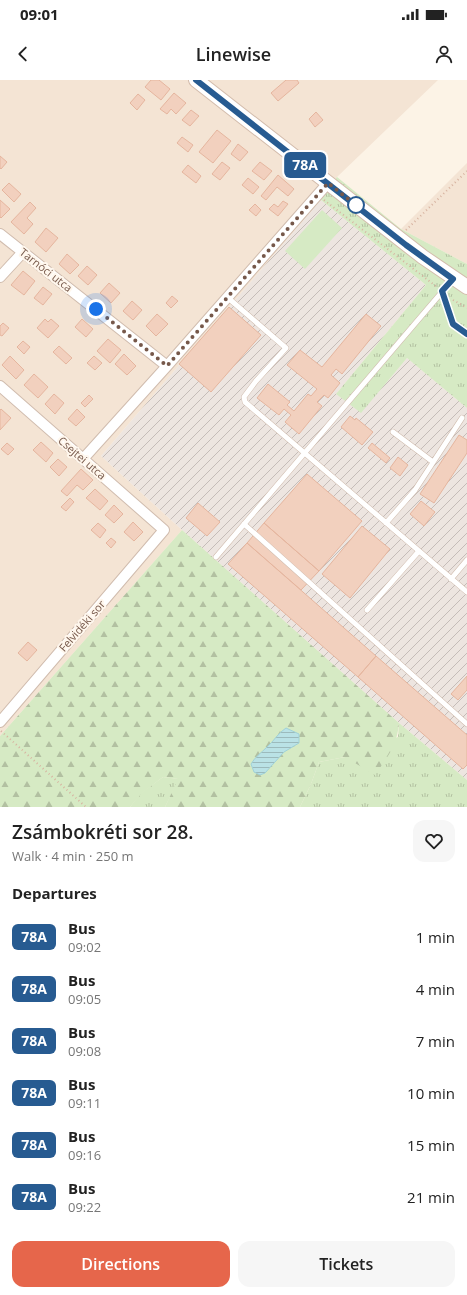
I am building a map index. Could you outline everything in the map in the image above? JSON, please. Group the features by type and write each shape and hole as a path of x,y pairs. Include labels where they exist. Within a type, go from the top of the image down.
{"street":[{"path":"196,80 398,237 453,279 467,287"},
{"path":"83,459 328,183"},
{"name":"Tarnóci utca","path":"0,234 167,366"},
{"path":"0,277 24,252"},
{"name":"Csejtei utca","path":"0,386 164,530"},
{"name":"Felvidéki sor","path":"0,722 164,530"}],"lane":[{"path":"216,557 453,279"},
{"path":"442,291 453,324 467,334"},
{"path":"227,297 286,348 256,381 244,397 245,402 467,592"},
{"path":"386,523 415,490 462,418"},
{"path":"393,432 433,462"},
{"path":"244,524 467,724"},
{"path":"366,610 419,551"},
{"path":"451,579 467,560"}],"path":[{"path":"398,237 467,171"},
{"path":"318,196 455,301 467,308"},
{"path":"0,730 86,807"}],"shaded area":[{"path":"0,80 438,80 337,177 323,194 321,200 101,456 182,530 0,736"},
{"path":"467,163 467,264 401,229"},
{"path":"321,200 426,285 336,394 361,412 407,358 467,408 467,780 399,723 101,456"}],"green space":[{"path":"337,177 401,229 467,264 467,408 407,358 361,413 336,394 426,285 321,200 322,194"},
{"path":"322,210 342,228 305,269 285,251"},
{"path":"182,530 399,723 394,745 384,762 375,775 345,757 319,762 300,807 165,807 178,779 163,777 142,793 130,807 0,807 0,736"},
{"path":"399,723 467,780 467,807 300,807 319,762 345,757 398,737"},
{"path":"163,777 179,779 165,807 130,807 141,793"}],"water":[{"path":"286,728 299,734 299,743 284,752 265,773 260,775 254,772 251,764 256,757"}],"building":[{"path":"151,80 159,80 170,89 161,100 145,87"},
{"path":"286,80 297,80 299,83 278,101 271,93"},
{"path":"174,93 186,103 176,114 171,109 167,114 160,109"},
{"path":"138,94 145,100 137,110 130,103"},
{"path":"191,110 199,116 190,126 182,120"},
{"path":"316,112 323,120 315,127 309,119"},
{"path":"217,130 231,141 213,163 199,152"},
{"path":"182,137 193,145 188,152 177,143"},
{"path":"238,144 248,152 240,161 231,154"},
{"path":"0,156 7,162 1,169 0,168"},
{"path":"222,162 230,168 220,180 212,174"},
{"path":"260,162 272,171 264,180 252,171"},
{"path":"188,165 201,176 196,183 182,172"},
{"path":"278,175 294,189 288,196 277,187 266,200 261,196"},
{"path":"248,178 259,187 253,194 242,185"},
{"path":"9,183 21,194 14,202 2,190"},
{"path":"0,200 10,209 1,218 0,217"},
{"path":"283,201 288,204 278,216 269,209 274,204 278,207"},
{"path":"30,202 36,208 27,218 33,224 24,234 11,222"},
{"path":"255,204 261,210 256,216 249,210"},
{"path":"46,228 58,238 46,252 35,242"},
{"path":"67,254 79,265 70,274 59,264"},
{"path":"87,266 97,275 88,285 78,276"},
{"path":"23,271 35,281 24,295 11,285"},
{"path":"109,283 120,293 111,303 100,293"},
{"path":"43,287 52,294 43,305 34,298"},
{"path":"172,296 178,301 171,308 166,303"},
{"path":"132,301 142,310 133,320 123,311"},
{"path":"229,307 261,335 211,392 179,364"},
{"path":"157,314 168,324 156,336 146,326"},
{"path":"366,314 381,326 342,374 336,369 331,375 340,383 328,398 324,395 317,402 322,406 299,434 285,422 291,415 284,409 279,415 257,398 268,384 290,402 287,405 294,411 308,394 311,396 317,389 287,365 300,350 322,367"},
{"path":"45,319 48,322 51,319 59,326 48,338 37,328"},
{"path":"82,319 93,329 86,337 75,327"},
{"path":"3,323 9,328 2,336 0,335 0,326"},
{"path":"108,339 121,350 110,363 97,351"},
{"path":"23,341 30,347 24,354 17,347"},
{"path":"59,346 72,358 66,364 53,352"},
{"path":"124,354 136,366 127,375 115,364"},
{"path":"10,356 24,370 16,379 2,365"},
{"path":"94,356 102,363 95,370 87,363"},
{"path":"34,374 48,387 38,398 24,385"},
{"path":"54,394 64,403 55,414 45,404"},
{"path":"89,395 93,399 85,407 81,403"},
{"path":"1,409 11,418 0,430 0,410"},
{"path":"77,409 85,417 76,426 68,419"},
{"path":"350,416 355,420 356,418 373,432 362,445 341,427"},
{"path":"459,435 467,440 467,453 434,503 420,494"},
{"path":"41,442 53,453 46,462 33,450"},
{"path":"7,443 14,449 8,455 1,449"},
{"path":"372,443 390,458 386,463 368,448"},
{"path":"398,457 408,465 400,476 390,468"},
{"path":"58,459 67,467 59,476 50,467"},
{"path":"81,469 93,480 83,490 77,485 67,496 61,491"},
{"path":"307,474 362,521 319,571 264,523"},
{"path":"95,489 108,501 100,510 86,498"},
{"path":"70,498 74,502 66,511 61,507"},
{"path":"421,501 435,512 424,526 410,514"},
{"path":"198,503 220,522 207,536 186,518"},
{"path":"114,505 123,514 114,523 105,515"},
{"path":"133,522 143,532 134,541 124,532"},
{"path":"98,523 106,530 100,538 91,530"},
{"path":"264,523 319,571 301,590 247,543"},
{"path":"362,526 390,549 350,598 322,574"},
{"path":"111,538 116,542 111,548 106,543"},
{"path":"247,543 376,656 358,677 228,564"},
{"path":"28,642 37,650 27,661 18,653"},
{"path":"376,656 467,735 467,765 463,769 358,677"},
{"path":"467,676 467,690 458,700 451,694"}],"bus line":[{"name":"78A","path":"196,80 406,245 453,279 442,291 453,324 467,334"}],"route":[{"path":"96,309 167,366 328,183 356,205"}]}
